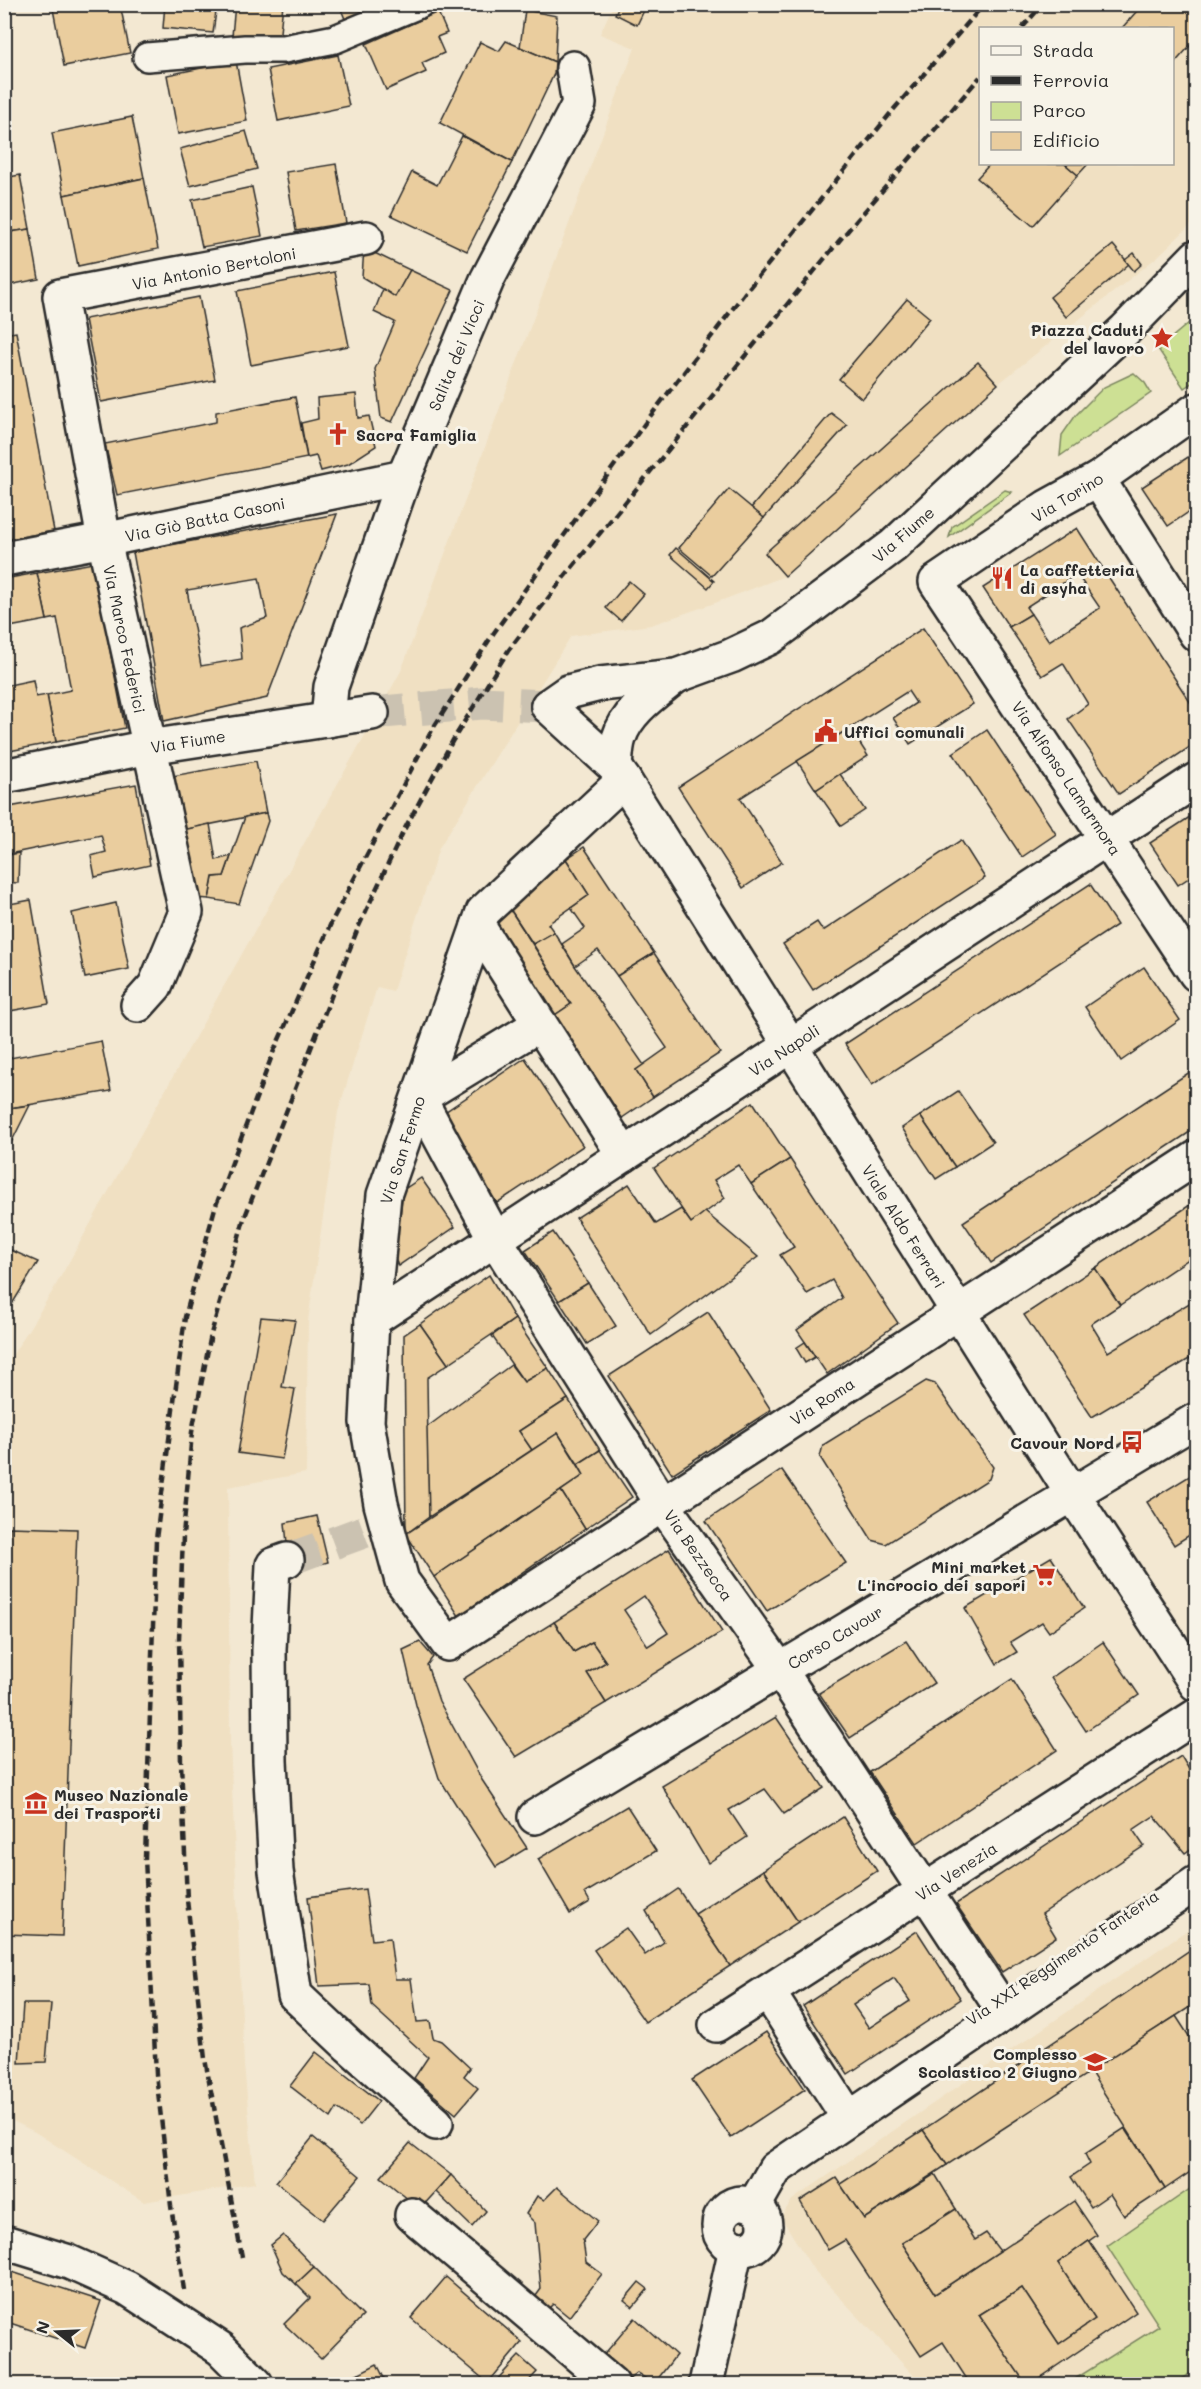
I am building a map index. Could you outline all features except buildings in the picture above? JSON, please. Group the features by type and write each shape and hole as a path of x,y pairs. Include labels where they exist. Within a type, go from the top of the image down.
{"street":[{"path":"147,57 294,47 335,39 419,4"},
{"name":"Salita dei Vicci","path":"328,720 331,687 404,477 487,280 579,104 573,68"},
{"name":"Via Antonio Bertoloni","path":"60,296 366,238"},
{"name":"Via Fiume","path":"548,706 568,692 600,684 676,675 731,656 771,637 893,546 1125,330 1197,257"},
{"name":"Via Marco Federici","path":"60,296 104,540 186,912 155,986 138,1005"},
{"name":"Via Torino","path":"936,582 1047,507 1098,479 1197,410"},
{"name":"Via Giò Batta Casoni","path":"4,559 404,477"},
{"path":"1098,479 1197,634"},
{"name":"Via Alfonso Lamarmora","path":"936,582 1197,974"},
{"path":"620,773 618,740 624,725 637,709 676,675"},
{"name":"Viale Aldo Ferrari","path":"548,706 620,773 1073,1495 1197,1684"},
{"name":"Via Fiume","path":"4,777 149,747 372,713"},
{"name":"Via San Fermo","path":"448,1644 402,1581 376,1527 367,1422 372,1320 384,1195 483,912 620,773"},
{"name":"Via Napoli","path":"372,1320 1197,780"},
{"path":"478,926 624,1155"},
{"path":"419,1098 540,1024"},
{"name":"Via Bezzecca","path":"419,1098 495,1239 663,1505 780,1670 997,2001"},
{"name":"Via Roma","path":"448,1644 1197,1158"},
{"name":"Corso Cavour","path":"535,1817 1197,1420"},
{"path":"286,1560 273,1565 269,1650 270,1761 276,1871 295,1995 436,2122"},
{"name":"Via Venezia","path":"716,2025 1197,1716"},
{"name":"Via XXI Reggimento Fanteria","path":"748,2167 1197,1866"},
{"name":"Via XXI Reggimento Fanteria","path":"706,2385 736,2248 748,2248 755,2245 764,2233 764,2218 754,2206 775,2169 1197,1883"},
{"path":"768,1992 842,2106"},
{"path":"412,2215 612,2385"},
{"path":"4,2242 69,2262 128,2288 221,2349 256,2385"}],"shaded area":[{"path":"613,5 1196,5 1196,220 1156,258 998,384 785,576 651,625 571,636 439,848 393,991 377,987 338,1112 308,1321 306,1473 228,1487 230,1741 244,2065 255,2183 144,2202 35,2132 5,2117 5,1367 52,1292 401,671 635,48 600,34"},
{"name":"Complesso Scolastico 2 Giugno","path":"1196,1924 1196,2384 922,2384 813,2269 781,2217 792,2200"}],"green space":[{"path":"1196,317 1196,380 1184,388 1158,349"},
{"path":"1134,373 1145,383 1151,393 1060,456 1062,435 1076,415 1104,387"},
{"path":"1005,490 1012,492 949,537 952,527"},
{"path":"1196,2185 1196,2370 1173,2384 1067,2384 1159,2326 1107,2246"}],"tunnel":[{"path":"372,713 482,703 548,706"},
{"path":"287,1560 366,1531"}],"railway":[{"path":"184,2290 171,2206 156,2074 145,1858 156,1539 185,1317 215,1208 273,1053 332,921 432,730 493,634 645,423 744,294 894,109 984,4"},
{"path":"1023,27 1043,4"},
{"path":"242,2257 205,2059 187,1900 179,1639 183,1536 192,1432 211,1334 244,1219 358,928 404,830 453,740 508,651 565,576 839,241 979,78"}],"place":[{"name":"Piazza Caduti del lavoro","path":"1162,338"},
{"name":"Sacra Famiglia","path":"338,434"},
{"name":"La caffetteria di asyha","path":"1002,578"},
{"name":"Uffici comunali","path":"826,731"},
{"name":"Cavour Nord","path":"1132,1442"},
{"name":"Mini market L'incrocio dei sapori","path":"1044,1575"},
{"name":"Museo Nazionale dei Trasporti","path":"36,1803"},
{"name":"Complesso Scolastico 2 Giugno","path":"1095,2062"}]}
